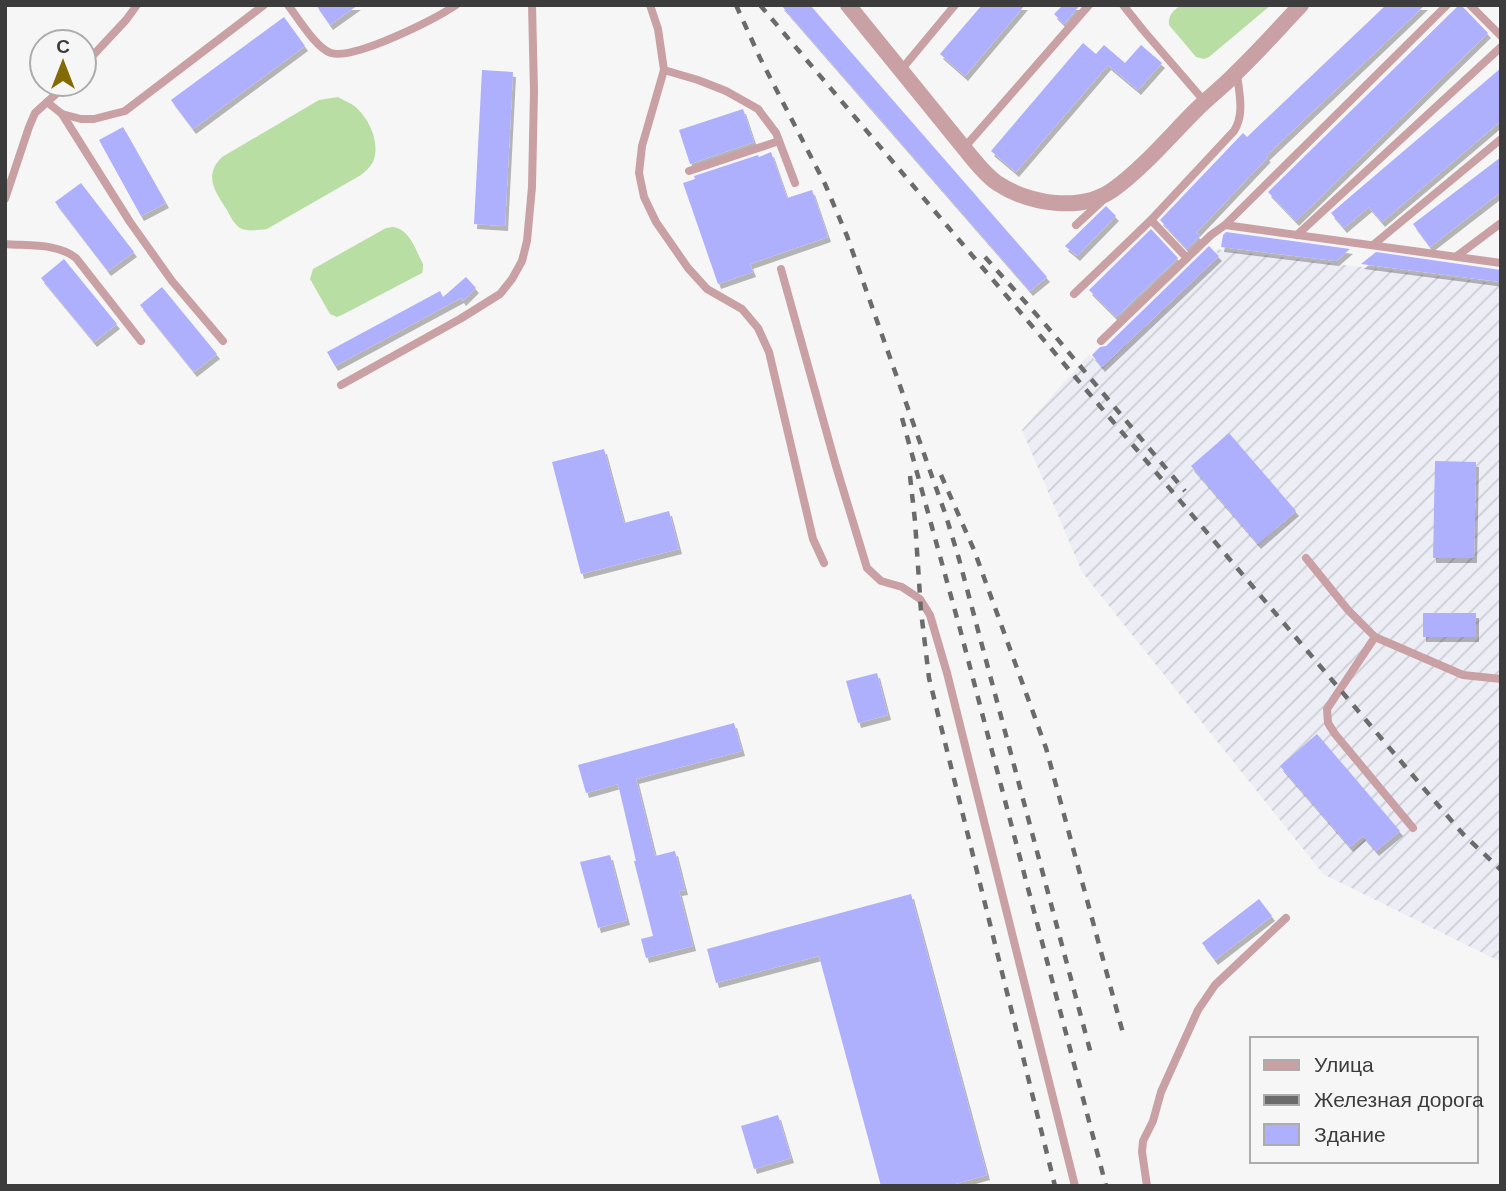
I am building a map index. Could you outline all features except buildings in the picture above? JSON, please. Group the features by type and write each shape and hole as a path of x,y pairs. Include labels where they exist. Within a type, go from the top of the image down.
{"street":[{"path":"848,5 900,71 995,182 1014,192 1048,202 1069,203 1089,200 1112,191 1237,73 1301,5"}],"lane":[{"path":"98,50 137,5"},
{"path":"62,114 94,119 125,111 264,5"},
{"path":"288,5 317,43 332,53 355,52 410,30 456,5"},
{"path":"341,385 460,319 499,294 522,261 527,242 532,187 534,91 531,5"},
{"path":"650,5 658,29 664,70 642,146 639,173 644,197 656,222 688,268 707,289 742,309 758,328 769,352 813,539 824,563"},
{"path":"900,71 955,5"},
{"path":"964,148 1088,5"},
{"path":"1123,5 1205,102"},
{"path":"1101,341 1211,235 1225,225 1447,5"},
{"path":"1470,5 1501,36"},
{"path":"1297,235 1501,47"},
{"path":"664,70 698,80 758,109 776,133 795,183"},
{"path":"1074,294 1152,220 1240,123 1237,73"},
{"path":"5,199 35,113 53,98"},
{"path":"47,102 62,114 130,222 165,271 223,341"},
{"path":"1373,244 1501,139"},
{"path":"689,171 779,141"},
{"path":"1076,225 1112,191"},
{"path":"1152,220 1187,258"},
{"path":"1457,256 1501,223"},
{"path":"1225,225 1501,263"},
{"path":"5,244 68,251 141,341"},
{"path":"781,269 867,568 881,581 902,587 920,599 930,615 947,673 1074,1186"},
{"path":"1306,558 1348,610 1376,637 1463,675 1501,679"},
{"path":"1376,637 1327,709 1328,723 1413,828"},
{"path":"1147,1186 1143,1141 1153,1121 1165,1083 1198,1010 1215,985 1286,918"}],"shaded area":[{"path":"1215,249 1501,284 1501,962 1323,874 1082,572 1022,430 1089,354 1103,367 1219,256"}],"green space":[{"path":"1181,5 1271,5 1204,59 1196,57 1169,25 1169,18"},
{"path":"338,97 359,110 372,131 376,147 371,166 361,175 267,229 240,228 232,220 215,190 212,177 216,164 222,157 319,100"},
{"path":"393,227 404,232 412,241 423,264 422,273 342,315 337,317 330,314 310,279 313,269 386,228"}],"railway":[{"path":"736,5 760,58 825,184 847,236 946,516 1091,1054"},
{"path":"760,5 1426,791 1463,834 1501,870"},
{"path":"985,257 1185,491"},
{"path":"902,418 1106,1186"},
{"path":"941,475 974,550 1046,748 1124,1037"},
{"path":"910,476 929,678 1055,1186"}]}
